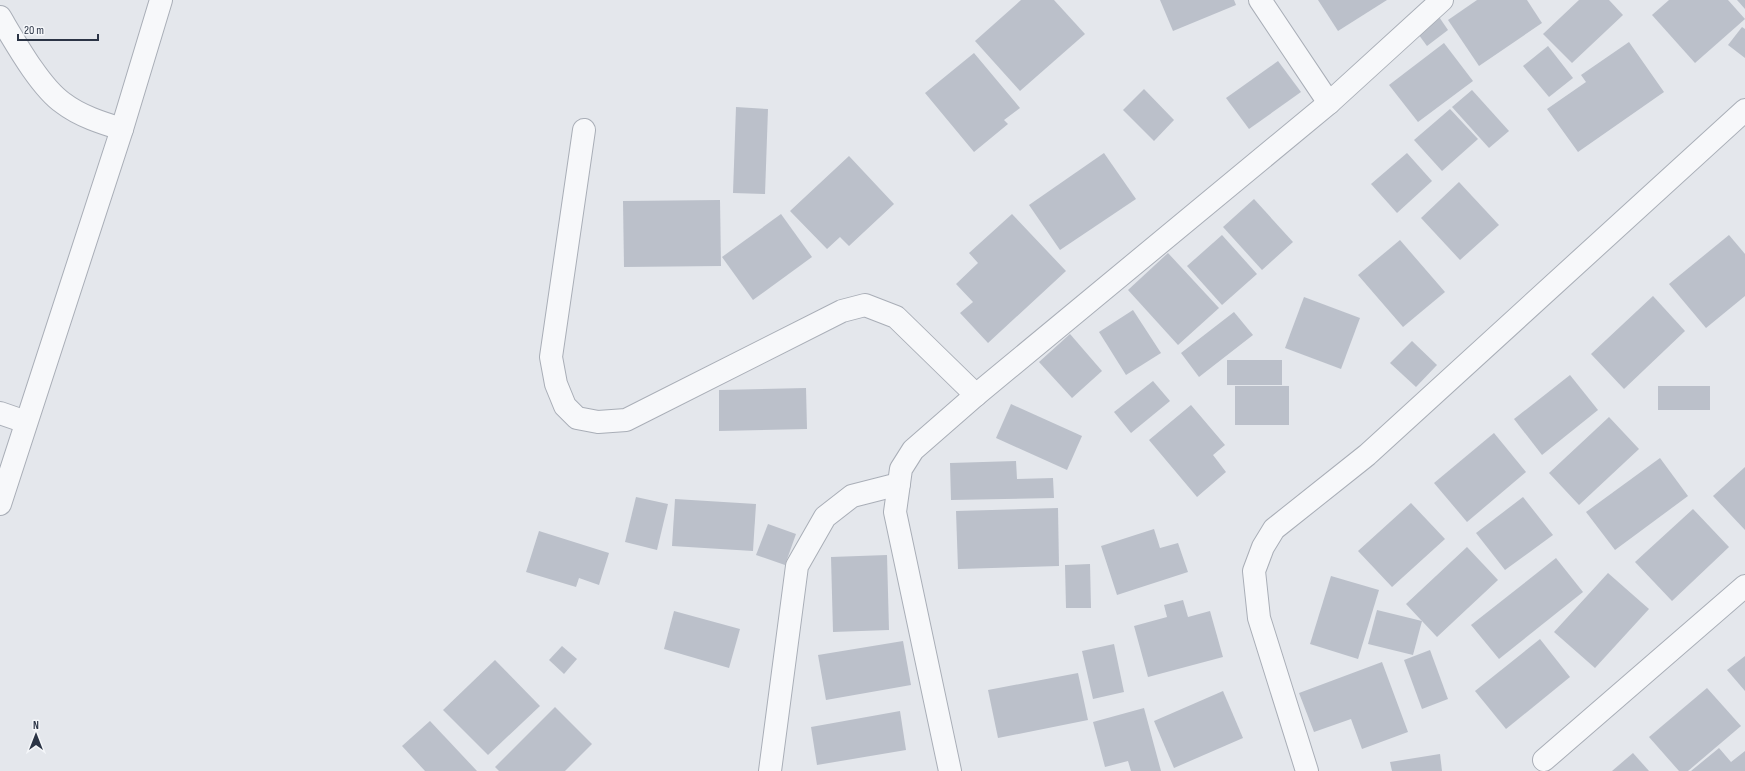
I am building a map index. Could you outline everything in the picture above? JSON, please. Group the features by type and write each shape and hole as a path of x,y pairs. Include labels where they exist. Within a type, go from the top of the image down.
{"street":[{"path":"0,504 122,129 161,0"},
{"path":"1260,0 1329,103"},
{"path":"950,771 895,512 901,469 913,450 976,395 1329,103 1442,0"},
{"path":"0,17 49,91 63,104 84,115 122,129"},
{"path":"1307,771 1259,618 1254,571 1263,546 1274,529 1367,455 1745,110"},
{"path":"584,130 551,357 556,384 565,406 577,418 598,422 626,420 842,311 865,305 896,317 976,395"},
{"path":"0,413 26,422"},
{"path":"770,771 797,566 825,517 852,496 899,484"},
{"path":"1544,760 1745,586"}],"building":[{"path":"1021,0 1054,0 1085,34 1020,91 975,41"},
{"path":"1160,0 1234,0 1236,5 1173,31"},
{"path":"1318,0 1387,0 1338,31"},
{"path":"1477,0 1527,0 1542,23 1479,66 1448,20"},
{"path":"1579,0 1609,0 1623,15 1572,63 1543,34"},
{"path":"1669,0 1728,0 1745,19 1695,63 1652,15"},
{"path":"1737,0 1745,0 1745,9"},
{"path":"1435,11 1448,30 1427,46 1413,27"},
{"path":"1742,27 1745,29 1745,58 1728,45"},
{"path":"1629,42 1664,92 1578,152 1547,109 1586,82 1581,75"},
{"path":"1444,43 1473,81 1418,122 1389,85"},
{"path":"1548,46 1573,78 1549,97 1523,66"},
{"path":"974,53 1020,108 1004,120 1008,124 974,152 925,93"},
{"path":"1278,61 1301,92 1249,129 1226,98"},
{"path":"1144,89 1174,120 1154,141 1123,110"},
{"path":"1472,90 1509,131 1489,148 1452,107"},
{"path":"736,107 768,109 765,194 733,193"},
{"path":"1450,109 1478,139 1442,171 1414,140"},
{"path":"1104,153 1136,199 1060,250 1029,205"},
{"path":"1407,153 1432,181 1397,213 1371,184"},
{"path":"849,156 894,204 849,246 840,237 827,249 790,211"},
{"path":"1459,182 1499,225 1460,260 1421,218"},
{"path":"1254,199 1293,242 1262,270 1223,227"},
{"path":"720,200 721,266 624,267 623,201"},
{"path":"781,214 812,257 753,300 722,257"},
{"path":"1012,214 1066,271 988,343 960,313 973,302 956,284 978,263 969,253"},
{"path":"1222,235 1257,274 1222,305 1187,266"},
{"path":"1729,235 1745,254 1745,296 1706,328 1669,284"},
{"path":"1400,240 1445,292 1403,327 1358,275"},
{"path":"1168,253 1219,308 1178,345 1128,290"},
{"path":"1653,296 1685,331 1624,389 1591,354"},
{"path":"1304,297 1360,318 1341,369 1285,348"},
{"path":"1133,310 1161,353 1126,375 1099,332"},
{"path":"1234,312 1253,335 1199,377 1181,353"},
{"path":"1070,334 1102,371 1072,398 1039,362"},
{"path":"1412,341 1437,365 1416,387 1390,363"},
{"path":"1227,360 1282,360 1282,385 1227,385"},
{"path":"1570,375 1598,410 1542,455 1514,419"},
{"path":"1153,381 1170,401 1131,433 1114,412"},
{"path":"1235,386 1289,386 1289,425 1235,425"},
{"path":"1658,386 1710,386 1710,410 1658,410"},
{"path":"806,388 807,429 719,431 719,390"},
{"path":"1011,404 1082,436 1067,470 996,438"},
{"path":"1191,405 1225,445 1213,455 1226,472 1197,497 1149,440"},
{"path":"1609,417 1639,449 1579,505 1549,473"},
{"path":"1494,433 1526,472 1467,522 1434,483"},
{"path":"1660,458 1688,496 1615,550 1586,512"},
{"path":"1016,461 1017,479 1053,478 1054,498 951,500 950,463"},
{"path":"1745,467 1745,530 1713,496"},
{"path":"636,497 668,504 657,550 625,542"},
{"path":"1523,497 1553,535 1505,570 1476,533"},
{"path":"675,499 756,504 753,551 672,546"},
{"path":"1411,503 1445,539 1392,587 1358,551"},
{"path":"1058,508 1059,566 958,569 956,511"},
{"path":"1693,509 1729,547 1672,601 1635,562"},
{"path":"768,524 796,534 785,565 756,555"},
{"path":"1154,529 1160,548 1178,543 1188,572 1117,595 1101,546"},
{"path":"539,531 609,553 599,585 579,578 576,587 526,572"},
{"path":"1467,547 1498,580 1437,637 1406,604"},
{"path":"887,555 889,630 833,632 831,557"},
{"path":"1556,558 1583,592 1499,659 1471,625"},
{"path":"1090,564 1091,608 1066,608 1065,565"},
{"path":"1608,573 1649,609 1595,668 1554,632"},
{"path":"1331,576 1379,590 1358,659 1310,644"},
{"path":"1183,600 1188,617 1210,611 1223,657 1148,677 1134,626 1167,617 1164,605"},
{"path":"1377,610 1422,621 1413,655 1368,644"},
{"path":"674,611 740,629 729,668 664,649"},
{"path":"1540,639 1570,677 1506,729 1475,691"},
{"path":"903,641 911,685 826,700 818,655"},
{"path":"1114,644 1124,692 1093,699 1082,651"},
{"path":"562,646 577,659 564,674 549,660"},
{"path":"1430,650 1448,699 1422,709 1404,660"},
{"path":"1745,656 1745,691 1727,670"},
{"path":"495,660 540,706 488,755 443,710"},
{"path":"1382,662 1408,732 1362,749 1351,719 1314,732 1299,693"},
{"path":"1078,673 1088,720 998,738 988,690"},
{"path":"1707,688 1741,726 1688,771 1679,771 1649,737"},
{"path":"1223,691 1243,738 1174,768 1154,721"},
{"path":"555,707 592,744 565,771 499,771 495,767"},
{"path":"1144,708 1161,771 1131,771 1128,761 1105,767 1093,722"},
{"path":"900,711 906,750 817,765 811,727"},
{"path":"430,721 477,771 425,771 402,746"},
{"path":"1719,748 1731,762 1745,751 1745,771 1691,771"},
{"path":"1633,753 1649,771 1612,771"},
{"path":"1440,754 1442,771 1392,771 1390,762"}]}
